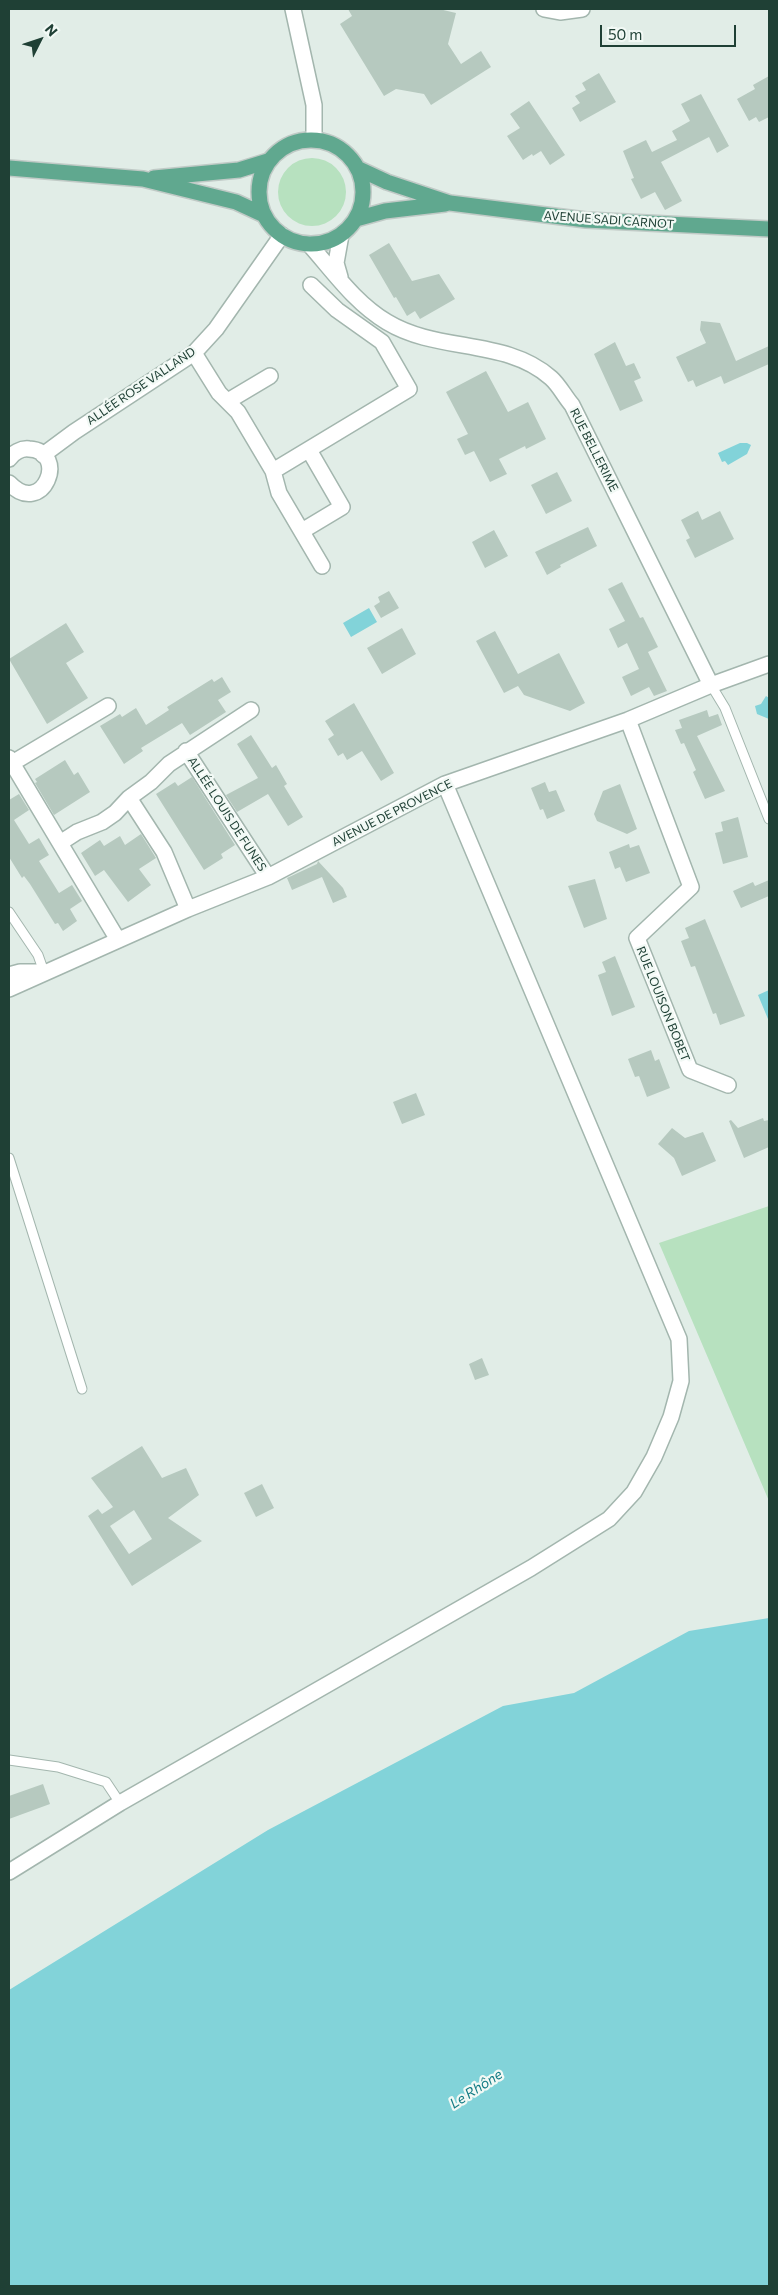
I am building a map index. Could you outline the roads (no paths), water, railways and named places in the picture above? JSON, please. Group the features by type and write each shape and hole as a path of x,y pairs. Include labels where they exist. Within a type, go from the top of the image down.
{"main road":[{"path":"314,139 328,142 340,148 351,157 358,169 364,194 356,219 341,235 326,242 309,244 295,241 282,235 272,226 264,215 259,187 268,161 277,152 288,144 314,139"},
{"path":"143,179 239,170 268,161"},
{"path":"9,168 143,179 236,202 264,215"},
{"name":"AVENUE SADI CARNOT","path":"358,169 387,182 450,203 596,221 769,229"},
{"name":"AVENUE SADI CARNOT","path":"356,219 386,212 450,203"}],"street":[{"path":"292,9 314,105 314,139"},
{"path":"544,9 560,12 582,9"},
{"name":"ALLÉE ROSE VALLAND","path":"43,455 74,432 194,353 216,329 282,235"},
{"path":"341,235 336,263 341,281"},
{"name":"RUE BELLERIME","path":"309,244 358,300 387,322 418,336 458,346 491,349 529,363 552,378 572,405 711,685"},
{"path":"273,471 409,389 382,342 337,310 311,285"},
{"path":"194,353 219,393 238,412 273,471 279,493 322,566"},
{"path":"228,401 270,376"},
{"path":"9,459 16,452 30,449 43,455 50,468 47,483 42,489 27,494 20,492 9,484"},
{"path":"302,532 342,507 309,450"},
{"name":"AVENUE DE PROVENCE","path":"9,989 188,909 268,877 445,784 628,720 711,685 769,664"},
{"path":"108,706 10,762 118,940"},
{"name":"ALLÉE LOUIS DE FUNES","path":"60,843 77,832 102,822 115,813 129,798 151,782 169,764 186,751 250,710"},
{"name":"RUE LOUISON BOBET","path":"628,720 690,887 637,938 690,1070 728,1085"},
{"name":"ALLÉE LOUIS DE FUNES","path":"186,751 268,877"},
{"path":"9,1872 120,1803 523,1573 609,1519 634,1492 654,1457 671,1417 681,1381 679,1339 445,784"},
{"path":"129,798 164,852 188,909"},
{"path":"9,975 20,972 48,971"}],"lane":[{"path":"711,685 725,708 769,819"},
{"path":"9,912 48,971"},
{"path":"9,1158 82,1389"},
{"path":"9,1760 58,1768 106,1782 120,1803"}],"water":[{"path":"740,443 751,445 747,454 728,465 725,461 722,462 718,453"},
{"path":"369,608 377,622 351,637 343,623"},
{"path":"766,696 769,698 769,719 757,714 755,706 761,704"},
{"path":"769,990 769,1019 768,1019 758,995"},
{"name":"Le Rhône","path":"769,1618 769,2286 9,2286 9,1990 268,1830 503,1706 574,1693 689,1631"}]}
